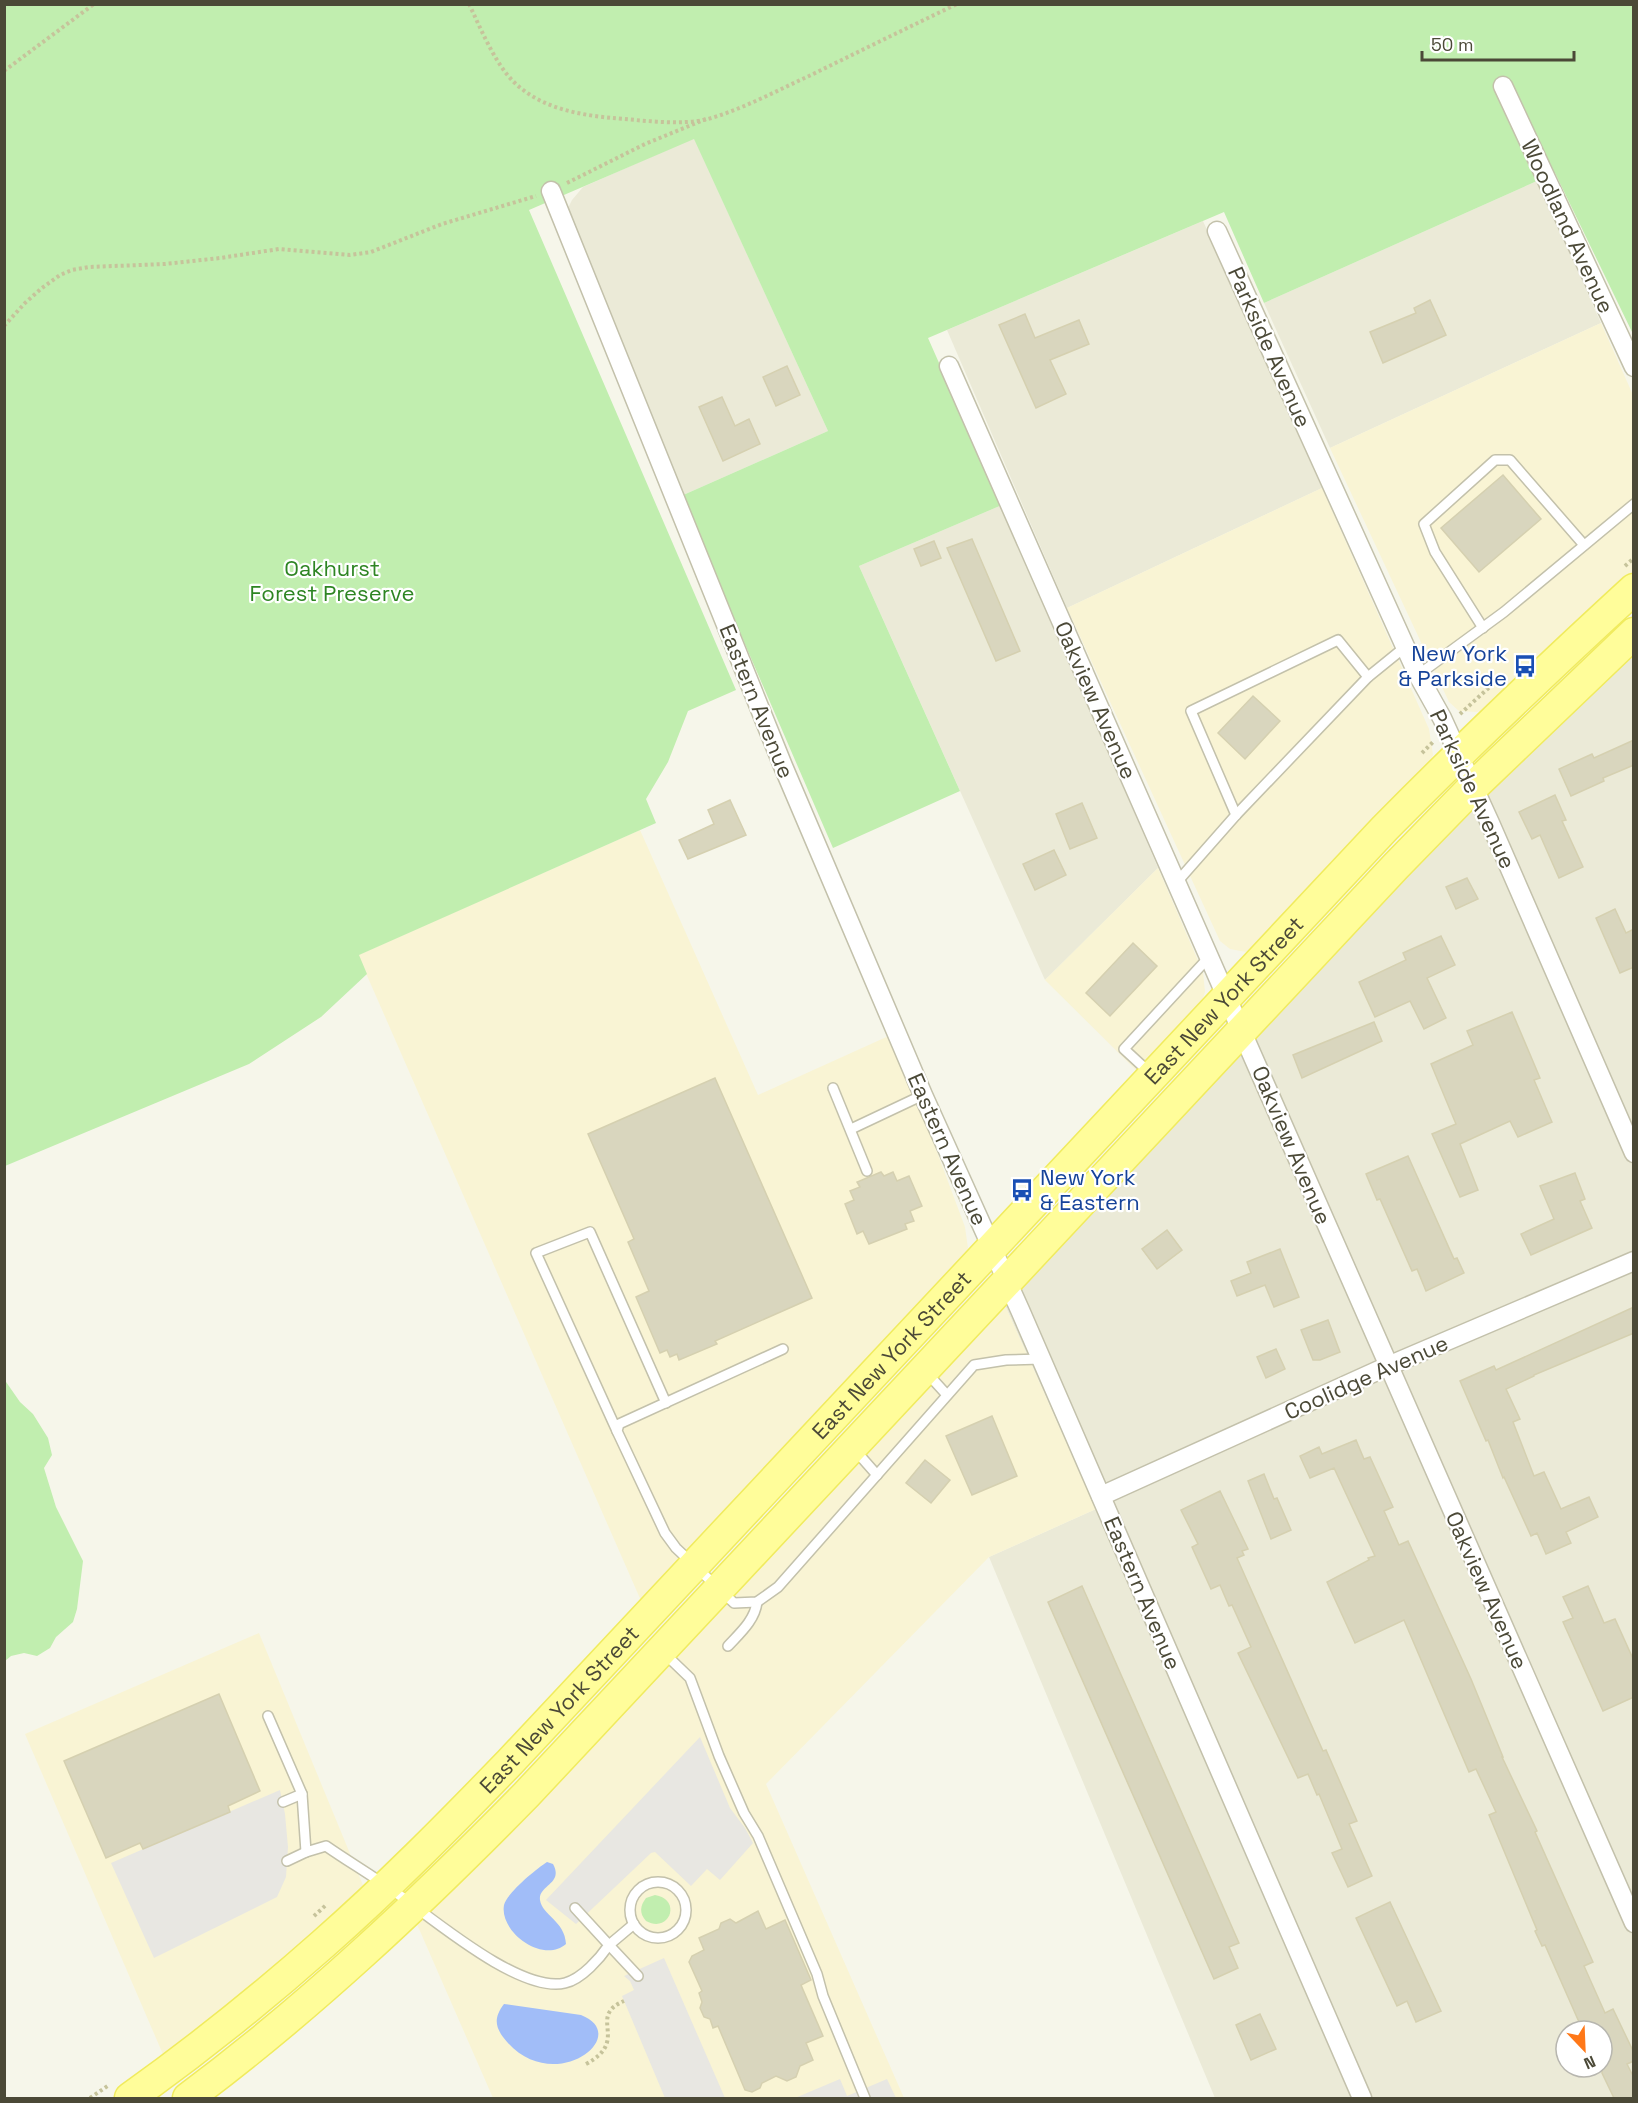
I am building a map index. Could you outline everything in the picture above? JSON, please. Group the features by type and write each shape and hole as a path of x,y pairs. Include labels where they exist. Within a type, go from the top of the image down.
{"main road":[{"name":"East New York Street","path":"130,2098 249,2007 324,1944 435,1839 1227,995 1458,754 1634,589"},
{"name":"East New York Street","path":"188,2098 253,2049 313,1998 415,1906 526,1795 1396,866 1473,787 1634,633"}],"street":[{"name":"Woodland Avenue","path":"1503,86 1634,367"},
{"name":"Eastern Avenue","path":"551,191 783,766 923,1095 1101,1496 1362,2098"},
{"name":"Parkside Avenue","path":"1217,231 1405,647 1442,718 1634,1153"},
{"name":"Oakview Avenue","path":"950,366 1634,1923"},
{"name":"Coolidge Avenue","path":"1101,1496 1388,1366 1634,1261"}],"lane":[{"path":"1483,628 1436,552 1424,524 1495,460 1510,460 1584,545"},
{"path":"1418,675 1483,628 1634,504"},
{"path":"1236,815 1191,711 1338,640 1368,677"},
{"path":"1177,882 1236,815 1368,677 1405,647"},
{"path":"1152,1075 1124,1049 1209,956"},
{"path":"833,1088 867,1171"},
{"path":"851,1129 923,1095"},
{"path":"666,1403 590,1232 536,1253 665,1533 676,1548 734,1603 757,1602 778,1587 974,1365 1006,1360 1041,1359"},
{"path":"617,1431 619,1424 783,1349"},
{"path":"924,1370 948,1395"},
{"path":"852,1447 877,1475"},
{"path":"728,1646 751,1620 757,1602"},
{"path":"661,1650 690,1678 719,1756 744,1814 758,1836 817,1974 823,1996 865,2098"},
{"path":"268,1716 302,1794 306,1852"},
{"path":"283,1802 302,1794"},
{"path":"287,1861 327,1846 386,1885 449,1934 519,1975 543,1983 566,1983 594,1966 609,1945 634,1924"},
{"path":"651,1883 668,1884 681,1894 686,1911 680,1928 673,1934 656,1938 639,1931 634,1924 631,1916 632,1899 643,1886 651,1883"},
{"path":"575,1908 638,1976"}],"path":[{"path":"4,71 94,4"},
{"path":"469,4 504,70 520,89 539,100 589,116 676,121 706,119"},
{"path":"4,326 24,303 42,288 60,275 72,270 89,267 165,264 279,249 350,255 371,252 442,224 551,191 645,144 749,104 957,4"},
{"path":"586,2064 605,2050 608,2043 606,2022 608,2013 615,2005 624,2001"}],"shaded area":[{"path":"694,138 828,431 681,496 566,212 583,187"},
{"path":"1537,181 1601,323 1330,448 1264,303"},
{"path":"1203,221 1322,488 1067,608 947,330"},
{"path":"1601,323 1633,395 1633,574 1486,709 1477,712 1459,711 1449,702 1330,448"},
{"path":"1322,488 1429,729 1433,755 1423,773 1261,944 1246,952 1230,949 1220,941 1067,608"},
{"path":"1002,505 1158,868 1045,980 859,566"},
{"path":"1633,650 1633,2098 1215,2098 989,1557 1096,1509 1003,1301 1400,878"},
{"path":"640,830 758,1095 893,1034 965,1227 968,1248 961,1263 642,1603 358,955"},
{"path":"1158,868 1203,972 1205,992 1200,1007 1139,1073 1045,980"},
{"path":"1003,1301 1096,1509 989,1557 766,1784 904,2098 493,2098 416,1922"},
{"path":"259,1633 365,1890 165,2059 25,1734"},
{"path":"700,1737 730,1808 753,1843 720,1880 707,1869 691,1886 655,1852 651,1853 576,1924 546,1900"},
{"path":"280,1790 288,1847 286,1877 277,1897 154,1958 111,1863"},
{"path":"664,1958 725,2098 665,2098 622,1996 634,1990 630,1981 624,1976"},
{"path":"840,2079 847,2096 887,2079 896,2098 795,2098"}],"green space":[{"name":"Oakhurst Forest Preserve","path":"5,5 1633,5 1633,334 1555,173 1264,303 1224,212 928,338 1002,505 859,566 960,791 833,848 681,496 828,431 694,139 529,210 736,690 688,711 668,762 646,799 656,823 359,955 367,974 321,1017 249,1064 5,1166"},
{"path":"4,1379 20,1402 33,1414 48,1438 52,1455 44,1468 56,1507 83,1561 77,1609 73,1622 56,1637 50,1648 37,1656 24,1653 11,1656 5,1661"},
{"path":"655,1895 668,1903 670,1914 667,1920 654,1924 646,1921 641,1910 646,1898"}],"water":[{"path":"547,1862 553,1864 556,1871 553,1880 540,1895 540,1900 545,1910 562,1930 566,1944 557,1949 546,1950 535,1948 515,1934 504,1915 504,1905 516,1888"},
{"path":"504,2004 581,2015 595,2025 598,2036 592,2048 580,2058 563,2063 543,2063 522,2055 500,2033 497,2020"}],"building":[{"path":"1430,300 1446,335 1383,363 1370,332 1416,313 1414,308"},
{"path":"1025,314 1035,338 1079,320 1089,344 1050,360 1066,394 1036,408 999,325"},
{"path":"787,366 800,395 776,406 763,377"},
{"path":"722,397 735,426 749,419 760,444 723,461 699,407"},
{"path":"1503,475 1541,519 1479,572 1441,528"},
{"path":"972,539 1020,651 996,661 947,548"},
{"path":"934,541 941,558 921,566 914,549"},
{"path":"1253,696 1280,721 1245,759 1218,733"},
{"path":"1634,740 1634,765 1603,778 1604,781 1571,796 1559,769 1592,754 1594,758"},
{"path":"1555,795 1566,820 1562,821 1583,867 1559,878 1540,835 1532,839 1519,812"},
{"path":"730,800 746,835 688,859 679,840 714,824 708,810"},
{"path":"1082,803 1097,838 1070,849 1056,814"},
{"path":"1054,850 1066,875 1035,890 1023,864"},
{"path":"1467,878 1478,899 1456,909 1446,887"},
{"path":"1615,909 1626,933 1634,929 1634,967 1620,973 1596,918"},
{"path":"1441,936 1455,965 1427,978 1446,1018 1424,1029 1410,1001 1375,1017 1359,982 1406,960 1403,953"},
{"path":"1133,943 1157,966 1110,1016 1086,993"},
{"path":"1512,1012 1540,1078 1534,1080 1552,1122 1518,1137 1510,1121 1460,1144 1478,1190 1460,1197 1432,1134 1456,1124 1431,1064 1473,1045 1467,1031"},
{"path":"1374,1022 1382,1041 1302,1078 1293,1055"},
{"path":"715,1078 812,1298 715,1341 717,1344 679,1360 677,1354 670,1357 667,1350 660,1353 636,1297 649,1291 628,1242 634,1239 588,1134"},
{"path":"1408,1156 1454,1259 1457,1258 1464,1273 1426,1291 1417,1269 1412,1271 1380,1199 1377,1200 1366,1174"},
{"path":"881,1172 884,1176 893,1172 897,1181 909,1176 922,1206 910,1211 914,1221 905,1224 907,1229 869,1244 863,1231 857,1234 845,1204 854,1200 850,1191 860,1187 857,1182"},
{"path":"1575,1173 1585,1199 1580,1201 1592,1228 1531,1255 1521,1234 1554,1219 1540,1186"},
{"path":"1167,1230 1182,1250 1157,1269 1142,1249"},
{"path":"1280,1249 1299,1297 1274,1307 1265,1285 1237,1296 1231,1281 1251,1273 1247,1262"},
{"path":"1634,1307 1634,1333 1506,1389 1520,1419 1513,1422 1534,1476 1544,1472 1561,1509 1589,1497 1598,1517 1566,1532 1571,1543 1546,1554 1537,1533 1531,1536 1460,1381 1494,1366 1496,1370"},
{"path":"1328,1320 1340,1352 1320,1360 1313,1360 1301,1330"},
{"path":"1276,1349 1285,1369 1266,1378 1257,1357"},
{"path":"992,1416 1017,1476 972,1495 946,1436"},
{"path":"1356,1440 1364,1459 1370,1457 1393,1507 1384,1511 1399,1545 1408,1541 1471,1679 1502,1757 1537,1831 1535,1832 1593,1962 1584,1966 1605,2013 1613,2009 1634,2053 1634,2061 1627,2064 1634,2078 1634,2098 1614,2098 1605,2079 1614,2079 1614,2019 1578,2019 1545,1945 1542,1946 1535,1931 1537,1930 1489,1815 1496,1812 1476,1769 1469,1772 1404,1620 1355,1643 1327,1582 1375,1556 1334,1468 1310,1478 1300,1456 1319,1447 1322,1454"},
{"path":"925,1460 950,1480 931,1503 906,1483"},
{"path":"1264,1474 1274,1499 1277,1498 1291,1530 1271,1539 1248,1481"},
{"path":"1220,1491 1248,1549 1242,1551 1244,1555 1237,1558 1323,1751 1326,1750 1357,1821 1349,1824 1372,1876 1348,1887 1332,1853 1342,1849 1319,1794 1317,1795 1308,1774 1298,1778 1238,1653 1251,1647 1232,1605 1229,1606 1220,1585 1211,1589 1192,1547 1198,1544 1181,1510"},
{"path":"1082,1586 1239,1943 1229,1947 1238,1968 1214,1979 1048,1602"},
{"path":"1588,1586 1604,1623 1615,1619 1634,1661 1634,1697 1603,1711 1563,1622 1573,1618 1563,1597"},
{"path":"219,1694 260,1791 228,1806 230,1812 143,1849 140,1843 106,1858 64,1761"},
{"path":"1390,1902 1441,2011 1416,2022 1407,2001 1397,2006 1356,1918"},
{"path":"758,1911 766,1929 785,1920 811,1980 801,1985 823,2036 806,2043 813,2060 800,2066 796,2077 787,2081 776,2076 762,2083 760,2088 752,2092 745,2090 718,2026 713,2028 710,2019 704,2017 700,2008 702,2002 699,1993 702,1991 689,1962 692,1956 704,1950 699,1938 719,1929 721,1923 730,1919 736,1923"},
{"path":"1260,2014 1276,2049 1251,2060 1236,2025"}],"place":[{"name":"New York & Parkside","path":"1525,666"},
{"name":"New York & Eastern","path":"1022,1190"}]}
